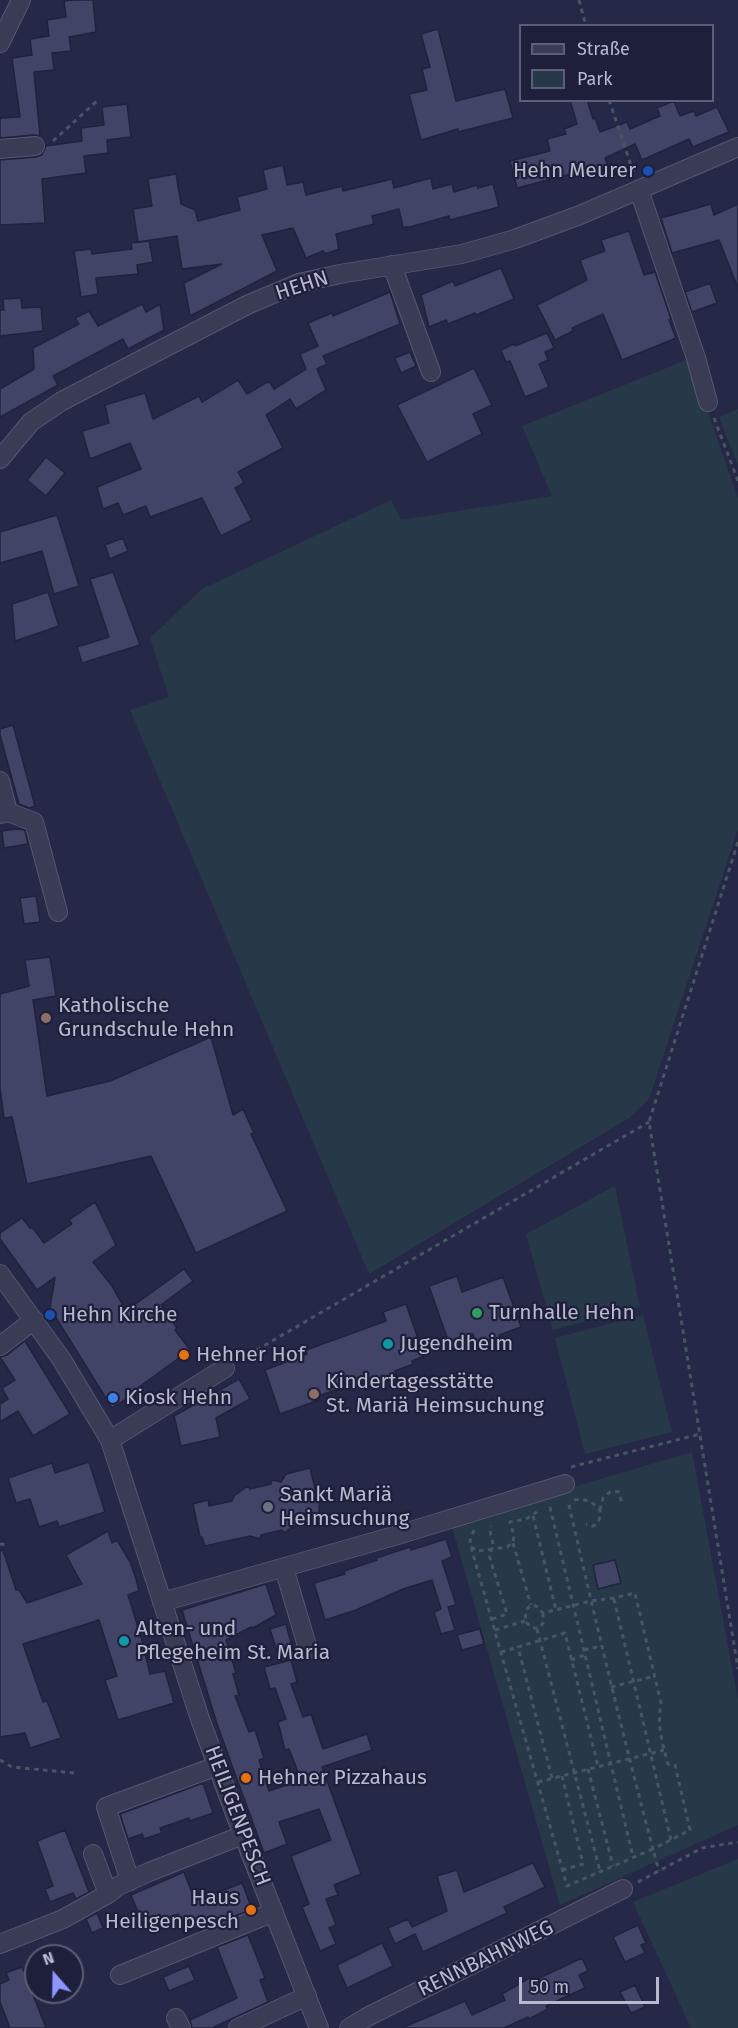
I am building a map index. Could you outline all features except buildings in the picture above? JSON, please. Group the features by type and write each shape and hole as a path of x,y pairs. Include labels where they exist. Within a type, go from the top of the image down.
{"street":[{"path":"0,43 11,10"},
{"path":"0,149 35,146"},
{"name":"HEHN","path":"0,459 31,422 62,401 247,306 299,284 340,274 462,254 515,239 580,215 738,147"},
{"path":"639,190 696,358 708,402"},
{"path":"392,265 430,372"},
{"path":"0,781 4,813 34,822 58,912"},
{"name":"HEILIGENPESCH","path":"0,1274 62,1360 110,1440 217,1766 319,2028"},
{"path":"0,1346 34,1320"},
{"path":"110,1440 225,1368"},
{"path":"162,1602 400,1534 567,1492"},
{"path":"284,1568 308,1648"},
{"path":"130,1881 106,1807 217,1766"},
{"path":"0,1944 63,1919 118,1886 243,1835"},
{"path":"93,1854 108,1894"},
{"name":"RENNBAHNWEG","path":"349,2028 623,1889"},
{"path":"120,1975 274,1912"},
{"path":"238,2028 307,1996"}],"path":[{"path":"579,0 585,24"},
{"path":"35,146 48,145 98,100"},
{"path":"610,102 639,190"},
{"path":"708,402 738,482"},
{"path":"738,842 649,1122 738,1670"},
{"path":"225,1368 649,1122"},
{"path":"659,1871 601,1646 564,1476 570,1467 700,1434"},
{"path":"586,1524 593,1526 597,1524 603,1498 611,1491 619,1492 622,1505"},
{"path":"531,1605 513,1542 514,1536 508,1522 522,1521 533,1516 541,1509 550,1507 567,1492"},
{"path":"567,1492 577,1499 595,1504 600,1510"},
{"path":"550,1507 633,1857"},
{"path":"533,1516 556,1610"},
{"path":"484,1525 492,1524 490,1533 494,1542 489,1555 507,1614 492,1619"},
{"path":"479,1527 473,1531 471,1536 471,1547 567,1886 690,1830 675,1765 668,1764 664,1750 658,1718 661,1703 635,1593 543,1613"},
{"path":"471,1547 482,1552 507,1547 513,1542"},
{"path":"0,1544 9,1545"},
{"path":"614,1598 671,1840"},
{"path":"531,1605 536,1606 543,1613 542,1625 537,1629 532,1629 525,1621 525,1610 531,1605"},
{"path":"495,1630 525,1621"},
{"path":"537,1629 600,1872"},
{"path":"501,1652 565,1633 598,1766"},
{"path":"584,1650 601,1646"},
{"path":"518,1647 552,1778"},
{"path":"571,1659 585,1655"},
{"path":"611,1687 655,1676"},
{"path":"537,1783 664,1750"},
{"path":"0,1760 12,1767 74,1773"},
{"path":"588,1769 613,1866"},
{"path":"562,1776 583,1864 562,1870"},
{"path":"623,1889 702,1848 738,1842"}],"green space":[{"path":"689,359 738,498 738,829 649,1099 629,1118 369,1274 130,710 169,697 150,638 202,589 391,500 401,520 552,496 522,426"},
{"path":"738,409 738,465 719,417"},
{"path":"615,1186 640,1307 553,1330 526,1234"},
{"path":"643,1315 672,1432 585,1454 555,1338"},
{"path":"692,1452 738,1700 738,1825 560,1905 451,1523"},
{"path":"738,1859 738,2028 691,2028 633,1902"}],"place":[{"name":"Hehn Meurer","path":"648,171"},
{"name":"Katholische Grundschule Hehn","path":"46,1018"},
{"name":"Turnhalle Hehn","path":"477,1313"},
{"name":"Hehn Kirche","path":"50,1315"},
{"name":"Jugendheim","path":"388,1344"},
{"name":"Hehner Hof","path":"184,1355"},
{"name":"Kindertagesstätte St. Mariä Heimsuchung","path":"314,1394"},
{"name":"Kiosk Hehn","path":"113,1398"},
{"name":"Sankt Mariä Heimsuchung","path":"268,1507"},
{"name":"Alten- und Pflegeheim St. Maria","path":"124,1641"},
{"name":"Hehner Pizzahaus","path":"246,1778"},
{"name":"Haus Heiligenpesch","path":"251,1910"}]}
